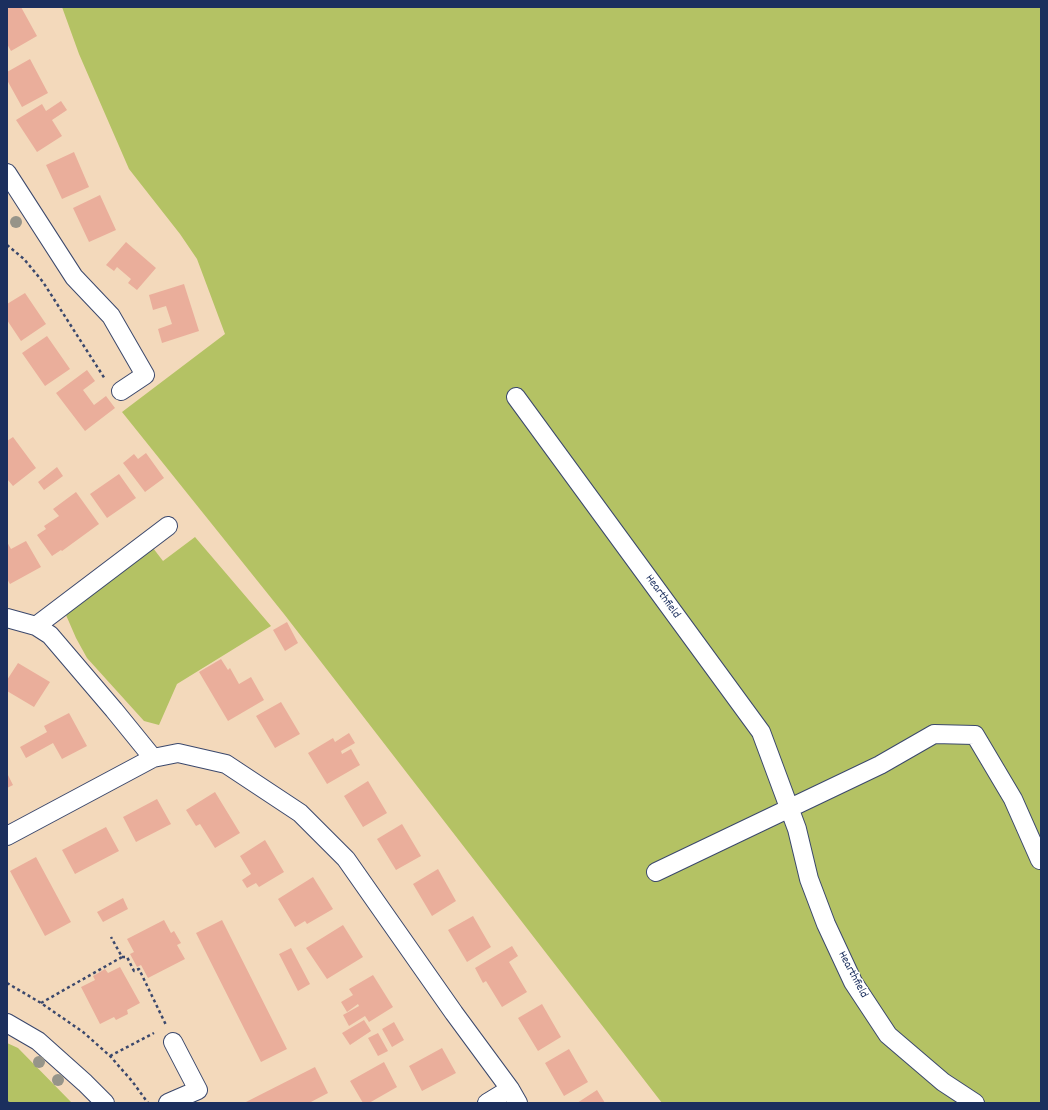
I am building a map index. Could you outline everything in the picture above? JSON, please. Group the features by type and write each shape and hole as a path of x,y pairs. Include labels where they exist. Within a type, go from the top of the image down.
{"street":[{"path":"7,173 14,198 74,277 111,316 145,375 115,388"},
{"name":"Hearthfield","path":"516,397 761,732 797,829 810,879 826,924 853,982 888,1035 943,1082 975,1103"},
{"path":"36,626 168,526"},
{"path":"7,618 36,626 50,635 153,758"},
{"path":"656,872 789,807 880,765 934,734 975,734 1013,799 1040,860"},
{"path":"7,836 153,758 178,753 226,764 300,813 346,859 514,1096 487,1103"},
{"path":"7,1024 38,1041 105,1103"},
{"path":"167,1036 198,1090 168,1103"}],"path":[{"path":"7,245 24,259 43,282 115,388"},
{"path":"111,937 122,957"},
{"path":"41,1003 122,957 127,957 134,971 139,969 167,1026 167,1036"},
{"path":"7,983 41,1003 83,1032 110,1056 132,1081 148,1103"},
{"path":"110,1056 155,1033"}],"green space":[{"path":"62,7 1041,7 1041,1103 662,1103 284,614 122,412 225,334 197,259 180,234 129,169 79,54"},
{"path":"195,537 271,626 177,684 159,725 144,721 87,658 66,615 69,609 153,548 163,561"},
{"path":"7,1043 18,1048 72,1103 7,1103"}],"building":[{"path":"11,7 21,7 37,36 11,51 7,44 7,9"},
{"path":"30,59 48,93 22,107 7,80 7,72"},
{"path":"61,101 67,110 52,120 62,136 37,152 16,120 42,104 46,111"},
{"path":"74,152 89,187 62,199 46,165"},
{"path":"100,195 116,230 89,242 73,208"},
{"path":"126,242 156,268 137,290 128,283 131,279 117,267 114,271 106,265"},
{"path":"184,284 199,331 162,343 158,329 172,324 166,306 153,310 149,295"},
{"path":"25,293 46,324 21,341 7,320 7,304"},
{"path":"47,336 70,369 45,386 22,353"},
{"path":"87,370 95,381 83,390 94,405 106,396 115,408 85,431 56,393"},
{"path":"13,437 36,468 13,486 7,479 7,441"},
{"path":"146,453 164,478 145,492 123,463 134,454 138,459"},
{"path":"57,467 63,476 44,490 38,482"},
{"path":"119,474 136,498 107,518 90,494"},
{"path":"76,492 99,524 62,551 61,550 52,556 37,535 46,529 44,526 59,516 53,509"},
{"path":"26,541 41,567 10,584 7,579 7,542 11,549"},
{"path":"287,622 298,643 285,651 273,630"},
{"path":"221,659 228,670 230,668 239,684 251,677 264,700 228,721 199,672"},
{"path":"18,663 50,682 34,707 7,691 7,680"},
{"path":"281,702 300,734 275,748 256,716"},
{"path":"69,713 87,746 62,759 53,743 26,758 20,747 47,732 44,726"},
{"path":"349,733 355,743 341,751 342,754 351,749 360,765 327,784 308,753 333,738 335,742"},
{"path":"7,773 13,785 7,788"},
{"path":"368,781 387,813 363,827 344,796"},
{"path":"215,792 240,833 215,848 200,824 196,826 186,810"},
{"path":"157,799 171,824 136,842 123,817"},
{"path":"402,824 421,856 396,870 377,839"},
{"path":"106,827 119,851 75,874 62,850"},
{"path":"265,840 284,872 259,887 256,883 247,888 242,880 251,874 240,856"},
{"path":"36,857 71,922 45,936 10,871"},
{"path":"438,869 456,901 432,916 413,884"},
{"path":"313,877 333,909 307,924 305,921 295,927 278,899"},
{"path":"123,898 128,909 103,922 97,912"},
{"path":"473,916 491,947 467,962 448,930"},
{"path":"164,920 171,933 174,931 181,943 177,945 185,959 148,978 141,965 137,967 130,954 134,952 127,939"},
{"path":"222,920 287,1049 261,1062 196,933"},
{"path":"343,925 363,957 327,979 306,948"},
{"path":"512,946 518,956 509,962 527,992 502,1007 486,981 483,983 475,968"},
{"path":"291,948 310,984 298,991 279,954"},
{"path":"120,967 140,1003 127,1010 128,1014 116,1020 114,1017 100,1024 81,987 95,980 93,976 105,969 108,973"},
{"path":"373,975 393,1007 369,1022 365,1016 349,1026 343,1015 359,1006 358,1004 347,1012 341,1002 353,995 349,989"},
{"path":"542,1004 561,1037 538,1051 518,1018"},
{"path":"364,1020 371,1031 350,1045 342,1033"},
{"path":"394,1022 404,1040 392,1047 382,1029"},
{"path":"378,1033 388,1051 378,1056 368,1038"},
{"path":"442,1048 456,1073 422,1091 409,1066"},
{"path":"569,1049 588,1082 564,1096 545,1063"},
{"path":"384,1062 397,1087 369,1103 363,1103 350,1081"},
{"path":"315,1067 328,1093 309,1103 244,1103"},
{"path":"597,1090 605,1103 577,1103"}]}
